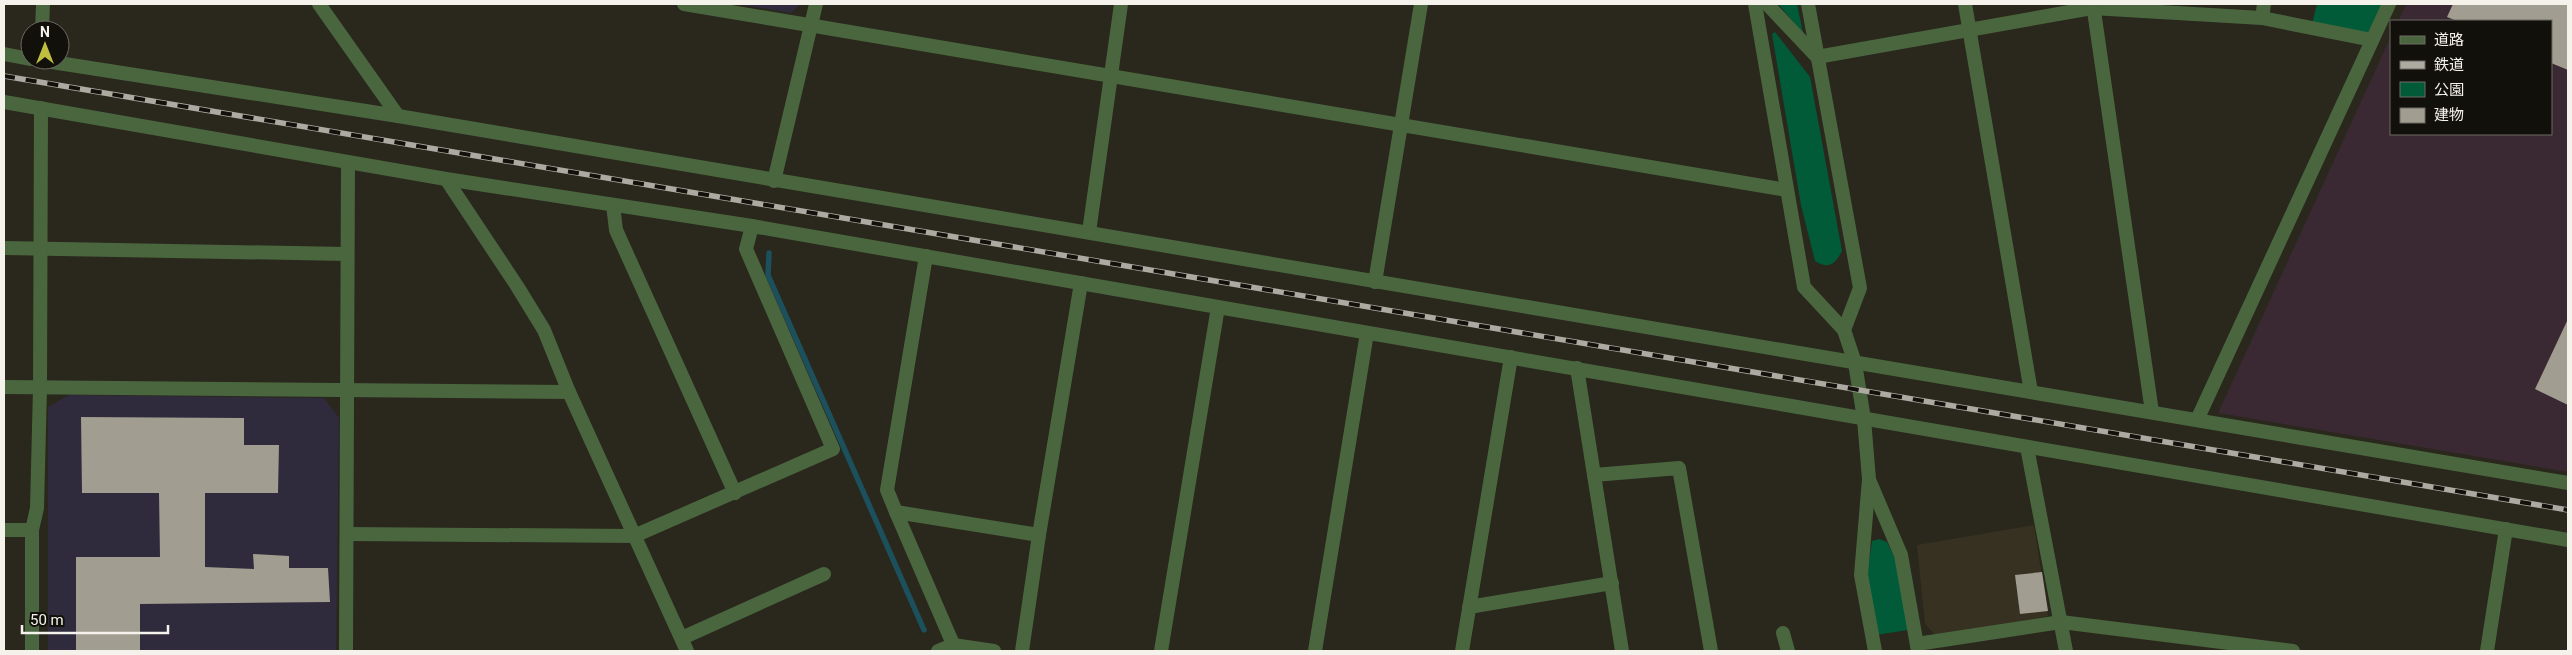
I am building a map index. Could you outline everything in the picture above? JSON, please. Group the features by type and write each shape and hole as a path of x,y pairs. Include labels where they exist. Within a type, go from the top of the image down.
{"street":[{"path":"42,20 43,4"},
{"path":"320,4 398,116"},
{"path":"684,4 1787,190"},
{"path":"774,181 816,4"},
{"path":"1089,232 1121,4"},
{"path":"1375,282 1421,4"},
{"path":"1755,4 1804,286 1844,330 1855,363 1864,419 1869,479 1861,574 1875,651"},
{"path":"1767,4 1817,57"},
{"path":"1808,4 1860,288 1844,330"},
{"path":"1965,4 2031,392"},
{"path":"2262,18 2264,4"},
{"path":"2197,420 2389,4"},
{"path":"1817,57 2093,6 2262,18 2372,40"},
{"path":"2093,6 2152,412"},
{"path":"4,54 20,56"},
{"path":"70,65 398,116 2568,483"},
{"path":"4,102 446,179 752,226 2568,540"},
{"path":"32,651 32,530 37,508 40,388 41,108"},
{"path":"346,651 348,162"},
{"path":"446,179 544,330 569,392 684,645 824,574"},
{"path":"614,205 616,230 735,493"},
{"path":"347,534 634,536 833,449 746,249 752,226"},
{"path":"4,248 347,254"},
{"path":"926,256 887,490 954,648"},
{"path":"1022,651 1039,535 1081,283"},
{"path":"1161,651 1218,307"},
{"path":"1315,651 1367,333"},
{"path":"1462,651 1511,357"},
{"path":"1577,368 1622,651"},
{"path":"4,387 569,392"},
{"path":"2027,447 2066,651"},
{"path":"1594,475 1679,468 1710,651"},
{"path":"1869,479 1901,555 1917,648 2061,622 2200,646 2292,651"},
{"path":"896,512 1039,535"},
{"path":"2487,651 2506,529"},
{"path":"4,530 32,530"},
{"path":"1469,607 1612,583"},
{"path":"1783,633 1788,651"},
{"path":"938,651 954,648 994,651"}],"shaded area":[{"path":"738,4 801,4 791,13"},
{"path":"2406,4 2568,4 2568,472 2218,413 2390,38 2390,135 2552,135 2552,20 2398,20"},
{"path":"69,395 324,398 339,418 336,651 48,651 48,407"},
{"path":"2034,525 2048,616 1938,638 1925,624 1917,545"}],"green space":[{"path":"1778,4 1797,4 1803,33"},
{"path":"2317,4 2383,4 2369,36 2312,24"},
{"path":"1775,32 1810,77 1842,251 1834,262 1828,265 1815,261 1801,205 1772,34"},
{"path":"1879,539 1887,542 1896,560 1908,630 1876,635 1867,576 1872,541"}],"building":[{"path":"2453,4 2568,4 2568,70 2552,63 2552,20 2454,20 2447,17"},
{"path":"2568,319 2568,405 2535,389"},
{"path":"81,417 244,418 244,445 279,445 278,493 205,493 205,567 254,569 253,554 289,556 289,568 328,568 330,602 140,604 140,651 76,651 76,557 160,557 159,493 82,493"},
{"path":"2042,572 2048,611 2020,614 2015,575"}],"waterway":[{"path":"769,253 768,275 924,630"}],"railway":[{"path":"4,76 2568,510"}]}
